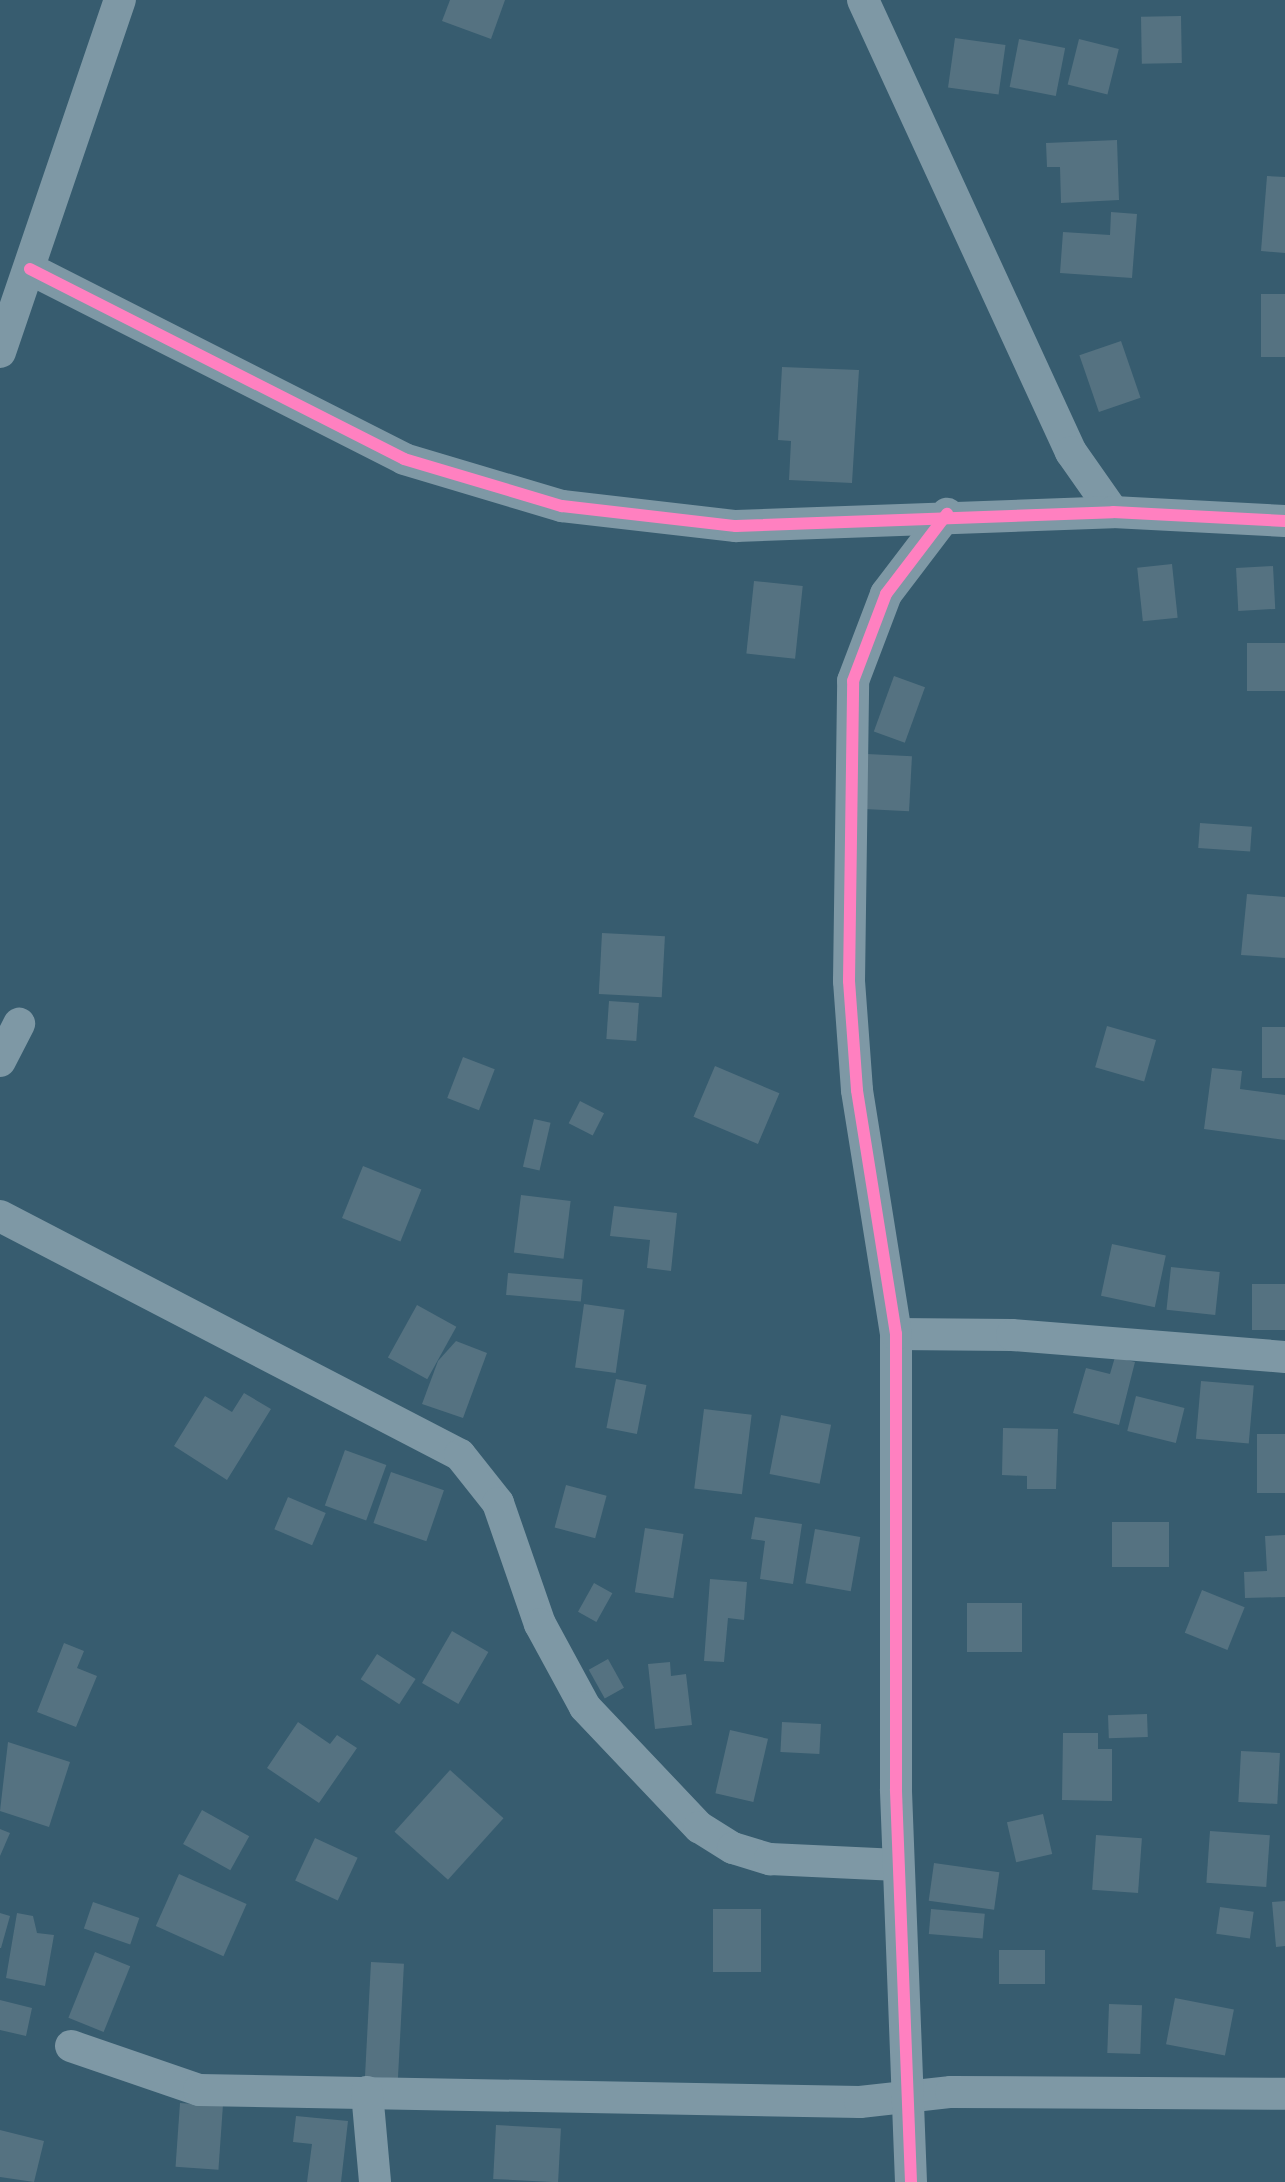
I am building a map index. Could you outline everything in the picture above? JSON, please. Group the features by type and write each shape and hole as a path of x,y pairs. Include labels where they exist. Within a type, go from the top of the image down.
{"street":[{"path":"0,352 120,0"},
{"path":"863,0 1070,452 1113,512"},
{"path":"30,269 404,459 562,506 736,526 947,514 1113,512 1285,521"},
{"path":"912,2182 898,1865 896,1334 857,1090 849,981 853,681 886,594 947,514"},
{"path":"0,1061 19,1024"},
{"path":"0,1216 460,1455 498,1504 540,1624 585,1707 699,1827 733,1848 770,1859 898,1865"},
{"path":"896,1334 1012,1336 1285,1356"},
{"path":"71,2046 199,2090 907,2097 1285,2094"},
{"path":"367,2092 374,2182"}],"building":[{"path":"450,0 505,0 491,39 442,21"},
{"path":"1181,16 1182,63 1142,64 1141,17"},
{"path":"955,38 1006,45 999,95 948,88"},
{"path":"1019,39 1065,48 1056,96 1010,87"},
{"path":"1079,39 1119,49 1107,95 1068,85"},
{"path":"1117,140 1119,200 1061,203 1060,167 1047,167 1046,143"},
{"path":"1267,176 1285,177 1285,253 1261,251"},
{"path":"1111,212 1137,214 1132,278 1060,273 1063,232 1110,235"},
{"path":"1261,294 1285,294 1285,357 1261,357"},
{"path":"1121,341 1141,398 1099,412 1079,355"},
{"path":"782,367 859,370 852,483 789,480 791,441 778,440"},
{"path":"1172,564 1178,618 1143,621 1137,568"},
{"path":"1273,566 1275,609 1238,611 1236,568"},
{"path":"754,581 803,586 795,659 746,654"},
{"path":"1247,643 1285,643 1285,691 1247,691"},
{"path":"894,676 925,687 905,743 874,731"},
{"path":"867,754 912,756 909,811 864,809"},
{"path":"1200,823 1252,827 1250,852 1198,848"},
{"path":"1247,894 1285,897 1285,958 1241,955"},
{"path":"602,933 665,936 662,997 599,994"},
{"path":"609,1001 639,1003 636,1041 606,1039"},
{"path":"1107,1026 1156,1040 1144,1081 1095,1067"},
{"path":"1262,1027 1285,1027 1285,1078 1262,1078"},
{"path":"463,1057 495,1069 479,1110 447,1098"},
{"path":"715,1066 779,1093 758,1144 694,1117"},
{"path":"1212,1068 1242,1071 1240,1089 1285,1095 1285,1140 1204,1129"},
{"path":"580,1101 604,1113 593,1136 569,1123"},
{"path":"534,1119 551,1123 540,1171 523,1167"},
{"path":"363,1166 421,1190 400,1242 342,1218"},
{"path":"521,1195 571,1201 564,1259 514,1253"},
{"path":"614,1206 677,1213 671,1271 647,1268 650,1240 610,1236"},
{"path":"1112,1244 1166,1255 1155,1307 1101,1296"},
{"path":"1171,1267 1220,1272 1215,1315 1167,1310"},
{"path":"508,1273 583,1280 581,1301 506,1295"},
{"path":"1252,1284 1285,1284 1285,1330 1252,1330"},
{"path":"584,1304 625,1310 616,1373 575,1367"},
{"path":"417,1305 456,1327 427,1379 388,1357"},
{"path":"456,1341 487,1353 463,1418 422,1404 438,1361"},
{"path":"1115,1357 1135,1362 1119,1425 1073,1413 1086,1368 1110,1374"},
{"path":"616,1379 646,1385 637,1434 606,1428"},
{"path":"1201,1381 1254,1386 1249,1443 1196,1439"},
{"path":"244,1393 271,1409 227,1480 174,1446 205,1396 232,1412"},
{"path":"1136,1396 1185,1408 1176,1443 1127,1431"},
{"path":"704,1409 752,1415 742,1494 694,1488"},
{"path":"781,1415 831,1425 820,1484 770,1474"},
{"path":"1003,1428 1058,1429 1056,1489 1027,1489 1027,1476 1002,1475"},
{"path":"1257,1434 1285,1434 1285,1493 1257,1493"},
{"path":"345,1450 386,1465 366,1520 325,1505"},
{"path":"391,1472 444,1490 426,1541 373,1523"},
{"path":"566,1485 607,1496 595,1538 555,1528"},
{"path":"288,1497 326,1513 312,1545 274,1529"},
{"path":"755,1517 802,1524 793,1584 760,1579 765,1541 751,1539"},
{"path":"1112,1522 1169,1522 1169,1567 1112,1567"},
{"path":"645,1528 684,1534 673,1598 635,1592"},
{"path":"815,1529 860,1537 851,1591 805,1583"},
{"path":"1285,1535 1285,1597 1245,1598 1244,1572 1267,1571 1265,1536"},
{"path":"710,1579 747,1582 744,1620 728,1618 724,1662 704,1661"},
{"path":"594,1583 612,1593 596,1622 578,1612"},
{"path":"1202,1590 1245,1607 1227,1650 1185,1633"},
{"path":"967,1603 1022,1603 1022,1652 967,1652"},
{"path":"452,1631 488,1652 458,1704 422,1683"},
{"path":"64,1643 84,1651 77,1668 97,1676 76,1727 37,1712"},
{"path":"377,1654 416,1679 399,1704 361,1679"},
{"path":"608,1659 624,1688 605,1699 589,1670"},
{"path":"670,1662 671,1676 686,1674 692,1725 655,1729 648,1664"},
{"path":"1147,1714 1148,1737 1109,1738 1108,1715"},
{"path":"298,1722 330,1744 337,1735 357,1748 319,1803 267,1768"},
{"path":"782,1722 821,1724 819,1754 780,1752"},
{"path":"730,1730 768,1739 753,1802 715,1793"},
{"path":"1063,1733 1098,1733 1098,1749 1112,1749 1112,1801 1062,1800"},
{"path":"8,1742 70,1762 49,1827 0,1811"},
{"path":"1241,1751 1280,1753 1277,1804 1238,1802"},
{"path":"450,1770 504,1818 448,1880 394,1832"},
{"path":"202,1810 249,1836 230,1870 183,1844"},
{"path":"1043,1814 1052,1854 1016,1862 1007,1822"},
{"path":"0,1829 10,1833 0,1856"},
{"path":"1210,1831 1270,1835 1266,1887 1206,1883"},
{"path":"1096,1835 1142,1838 1138,1893 1092,1890"},
{"path":"315,1838 358,1858 338,1900 295,1881"},
{"path":"934,1863 999,1872 994,1910 929,1901"},
{"path":"179,1874 247,1904 223,1956 156,1926"},
{"path":"1285,1901 1285,1946 1276,1947 1272,1902"},
{"path":"93,1902 139,1918 130,1944 84,1928"},
{"path":"1220,1907 1254,1912 1250,1938 1216,1934"},
{"path":"713,1909 761,1909 761,1972 713,1972"},
{"path":"931,1909 985,1914 983,1939 929,1934"},
{"path":"0,1913 10,1916 1,1948 0,1948"},
{"path":"17,1913 33,1916 37,1933 54,1935 45,1986 6,1978"},
{"path":"999,1950 1045,1950 1045,1984 999,1984"},
{"path":"95,1952 130,1966 104,2032 68,2018"},
{"path":"371,1962 404,1964 398,2079 365,2077"},
{"path":"1175,1998 1234,2009 1225,2056 1166,2044"},
{"path":"0,2000 32,2008 26,2036 0,2030"},
{"path":"1109,2004 1142,2005 1140,2054 1107,2053"},
{"path":"180,2103 223,2106 218,2170 176,2167"},
{"path":"296,2116 348,2121 341,2182 307,2182 312,2144 293,2142"},
{"path":"496,2125 561,2128 558,2182 493,2179"},
{"path":"0,2130 44,2141 34,2182 0,2177"}],"cycle path":[{"path":"30,269 404,459 562,506 736,526 1113,512 1285,521"},
{"path":"911,2182 896,1789 896,1334 857,1090 849,981 853,681 886,594 947,514"}]}
